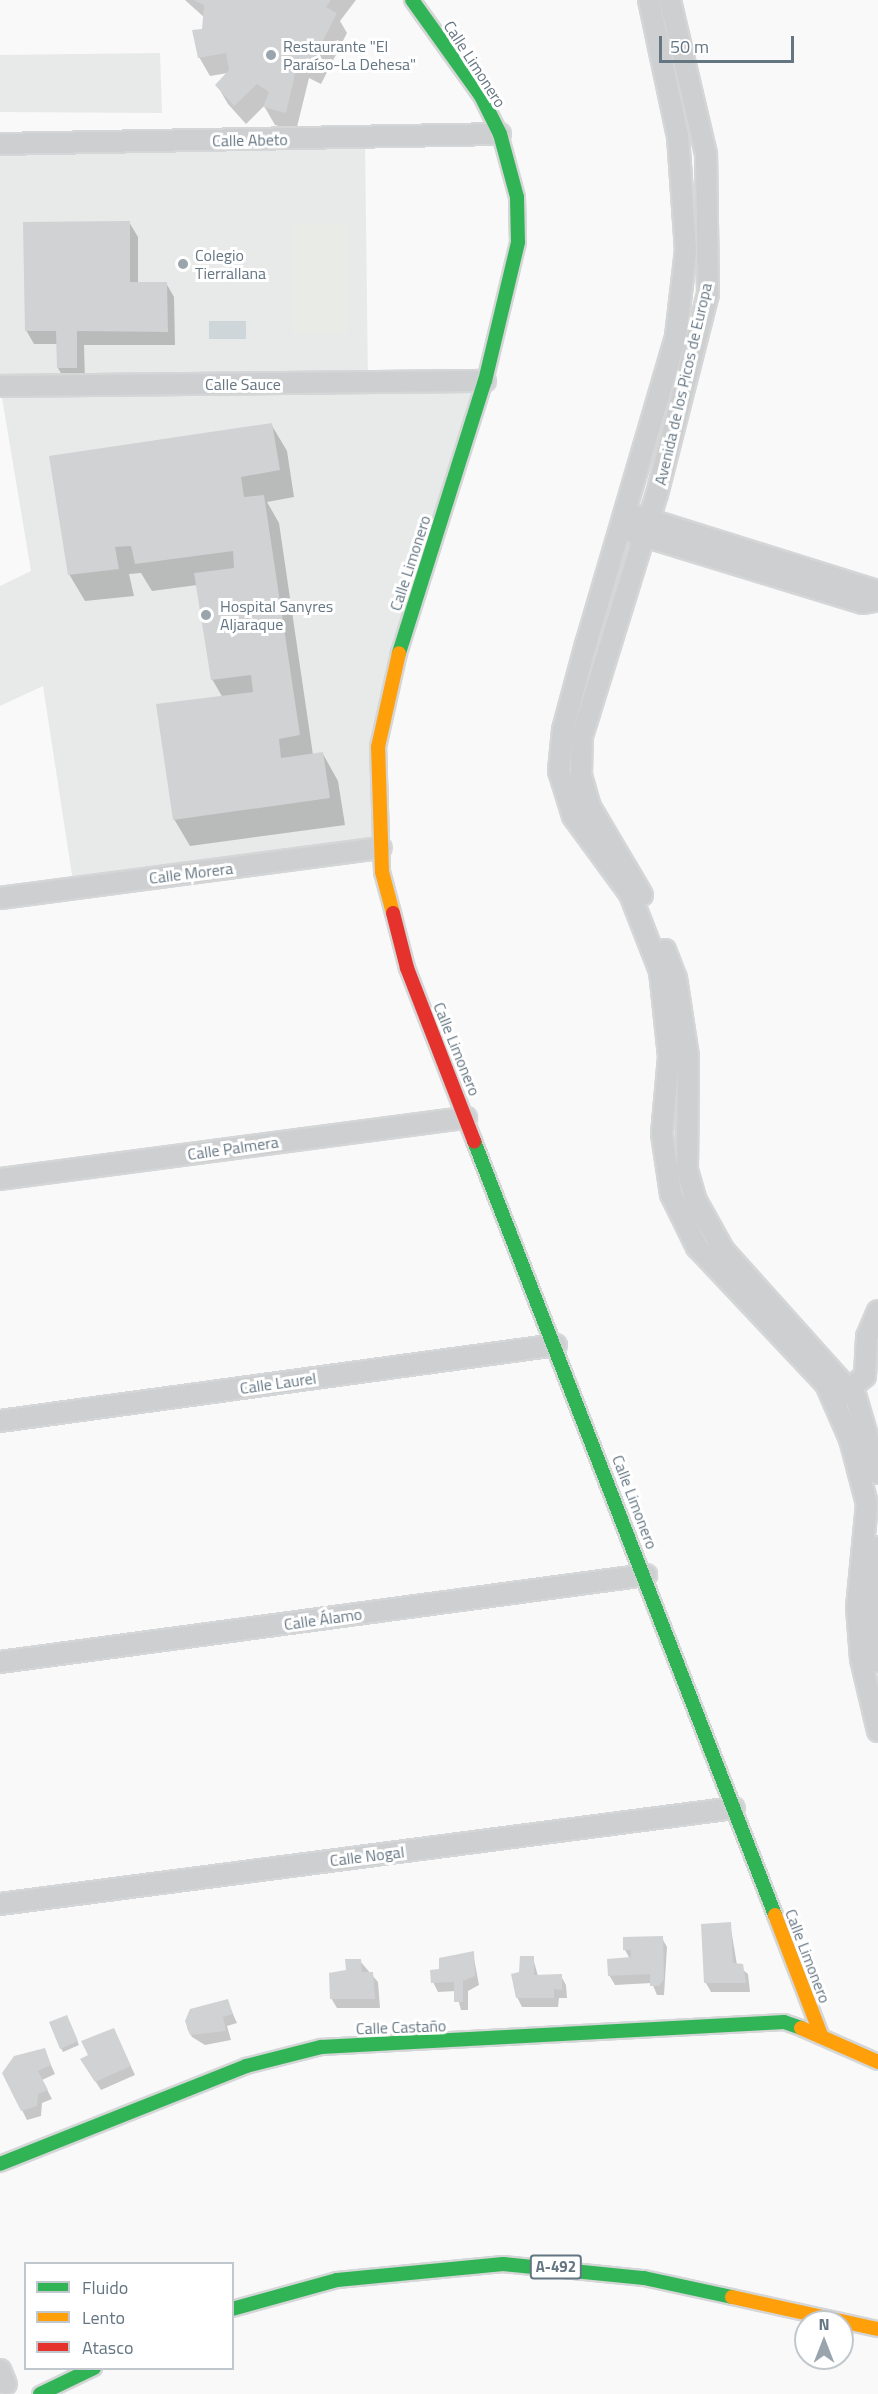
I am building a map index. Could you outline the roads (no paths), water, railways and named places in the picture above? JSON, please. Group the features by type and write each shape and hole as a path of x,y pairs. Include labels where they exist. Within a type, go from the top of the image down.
{"street":[{"name":"Calle Limonero","path":"412,0 481,96 500,134 517,197 518,242 513,278 485,381 404,637 378,747 381,848 407,968 646,1575 821,2035"},
{"name":"Avenida de los Picos de Europa","path":"649,0 678,136 686,250 676,337 563,729 559,771 573,816 630,894 660,971 669,1057 662,1134 671,1194 697,1247 826,1384 842,1396 867,1504 857,1607 861,1659 878,1731"},
{"name":"Avenida de los Picos de Europa","path":"669,0 706,154 711,231 708,294 647,528 582,736 581,775 590,807 639,887 676,978 688,1056 687,1170 696,1201 724,1251 842,1396 878,1473"},
{"name":"Calle Abeto","path":"0,144 500,134"},
{"name":"Calle Sauce","path":"0,386 485,381"},
{"path":"622,520 863,603 873,601 877,591 647,528"},
{"name":"Calle Morera","path":"0,898 381,848"},
{"name":"Calle Palmera","path":"0,1179 466,1118"},
{"path":"842,1396 865,1376 867,1337 878,1311"},
{"name":"Calle Laurel","path":"0,1421 556,1345"},
{"path":"878,1547 873,1635 878,1662"},
{"name":"Calle Álamo","path":"0,1662 646,1575"},
{"name":"Calle Nogal","path":"0,1904 734,1808"},
{"name":"Calle Castaño","path":"0,2164 246,2066 321,2047 784,2022 821,2035"},
{"path":"821,2035 878,2062"},
{"name":"A-492","path":"234,2308 337,2280 503,2264 645,2278 878,2329"},
{"path":"40,2394 90,2370"}],"place":[{"name":"Restaurante \"El Paraíso-La Dehesa\"","path":"271,55"},
{"name":"Colegio Tierrallana","path":"183,264"},
{"name":"Hospital Sanyres Aljaraque","path":"206,615"}]}
